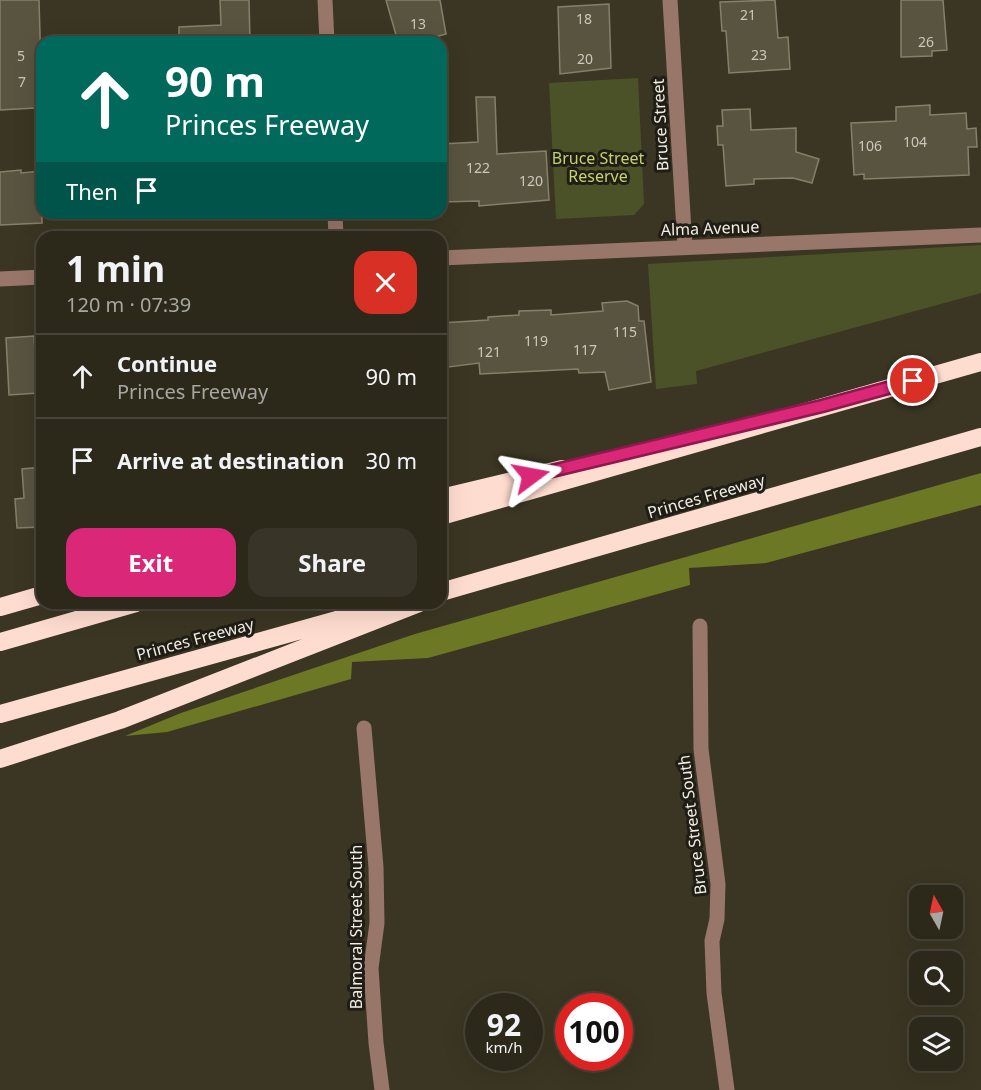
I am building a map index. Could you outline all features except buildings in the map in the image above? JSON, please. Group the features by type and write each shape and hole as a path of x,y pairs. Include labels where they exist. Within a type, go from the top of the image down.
{"highway":[{"path":"447,514 981,362"},
{"path":"447,497 822,406"},
{"name":"Princes Freeway","path":"447,591 981,437"},
{"path":"0,607 36,597"},
{"path":"0,642 115,609"},
{"name":"Princes Freeway","path":"0,714 378,609"},
{"path":"0,759 120,720 403,609"}],"street":[{"path":"325,0 327,36"},
{"name":"Bruce Street","path":"670,0 685,247"},
{"name":"Alma Avenue","path":"447,258 981,235"},
{"path":"0,279 36,277"},
{"name":"Bruce Street South","path":"700,626 701,749 718,884 712,941 714,993 727,1090"},
{"name":"Balmoral Street South","path":"364,728 376,867 377,923 371,968 375,1043 382,1090"}],"green space":[{"name":"Bruce Street Reserve","path":"638,78 644,204 634,215 556,219 549,83"},
{"path":"981,245 981,293 696,371 697,384 656,389 648,264"},
{"path":"981,473 981,505 766,563 689,568 690,585 428,658 352,662 351,679 167,732 125,736 181,713 415,634"}],"route":[{"path":"531,476 822,406 913,381"}]}
